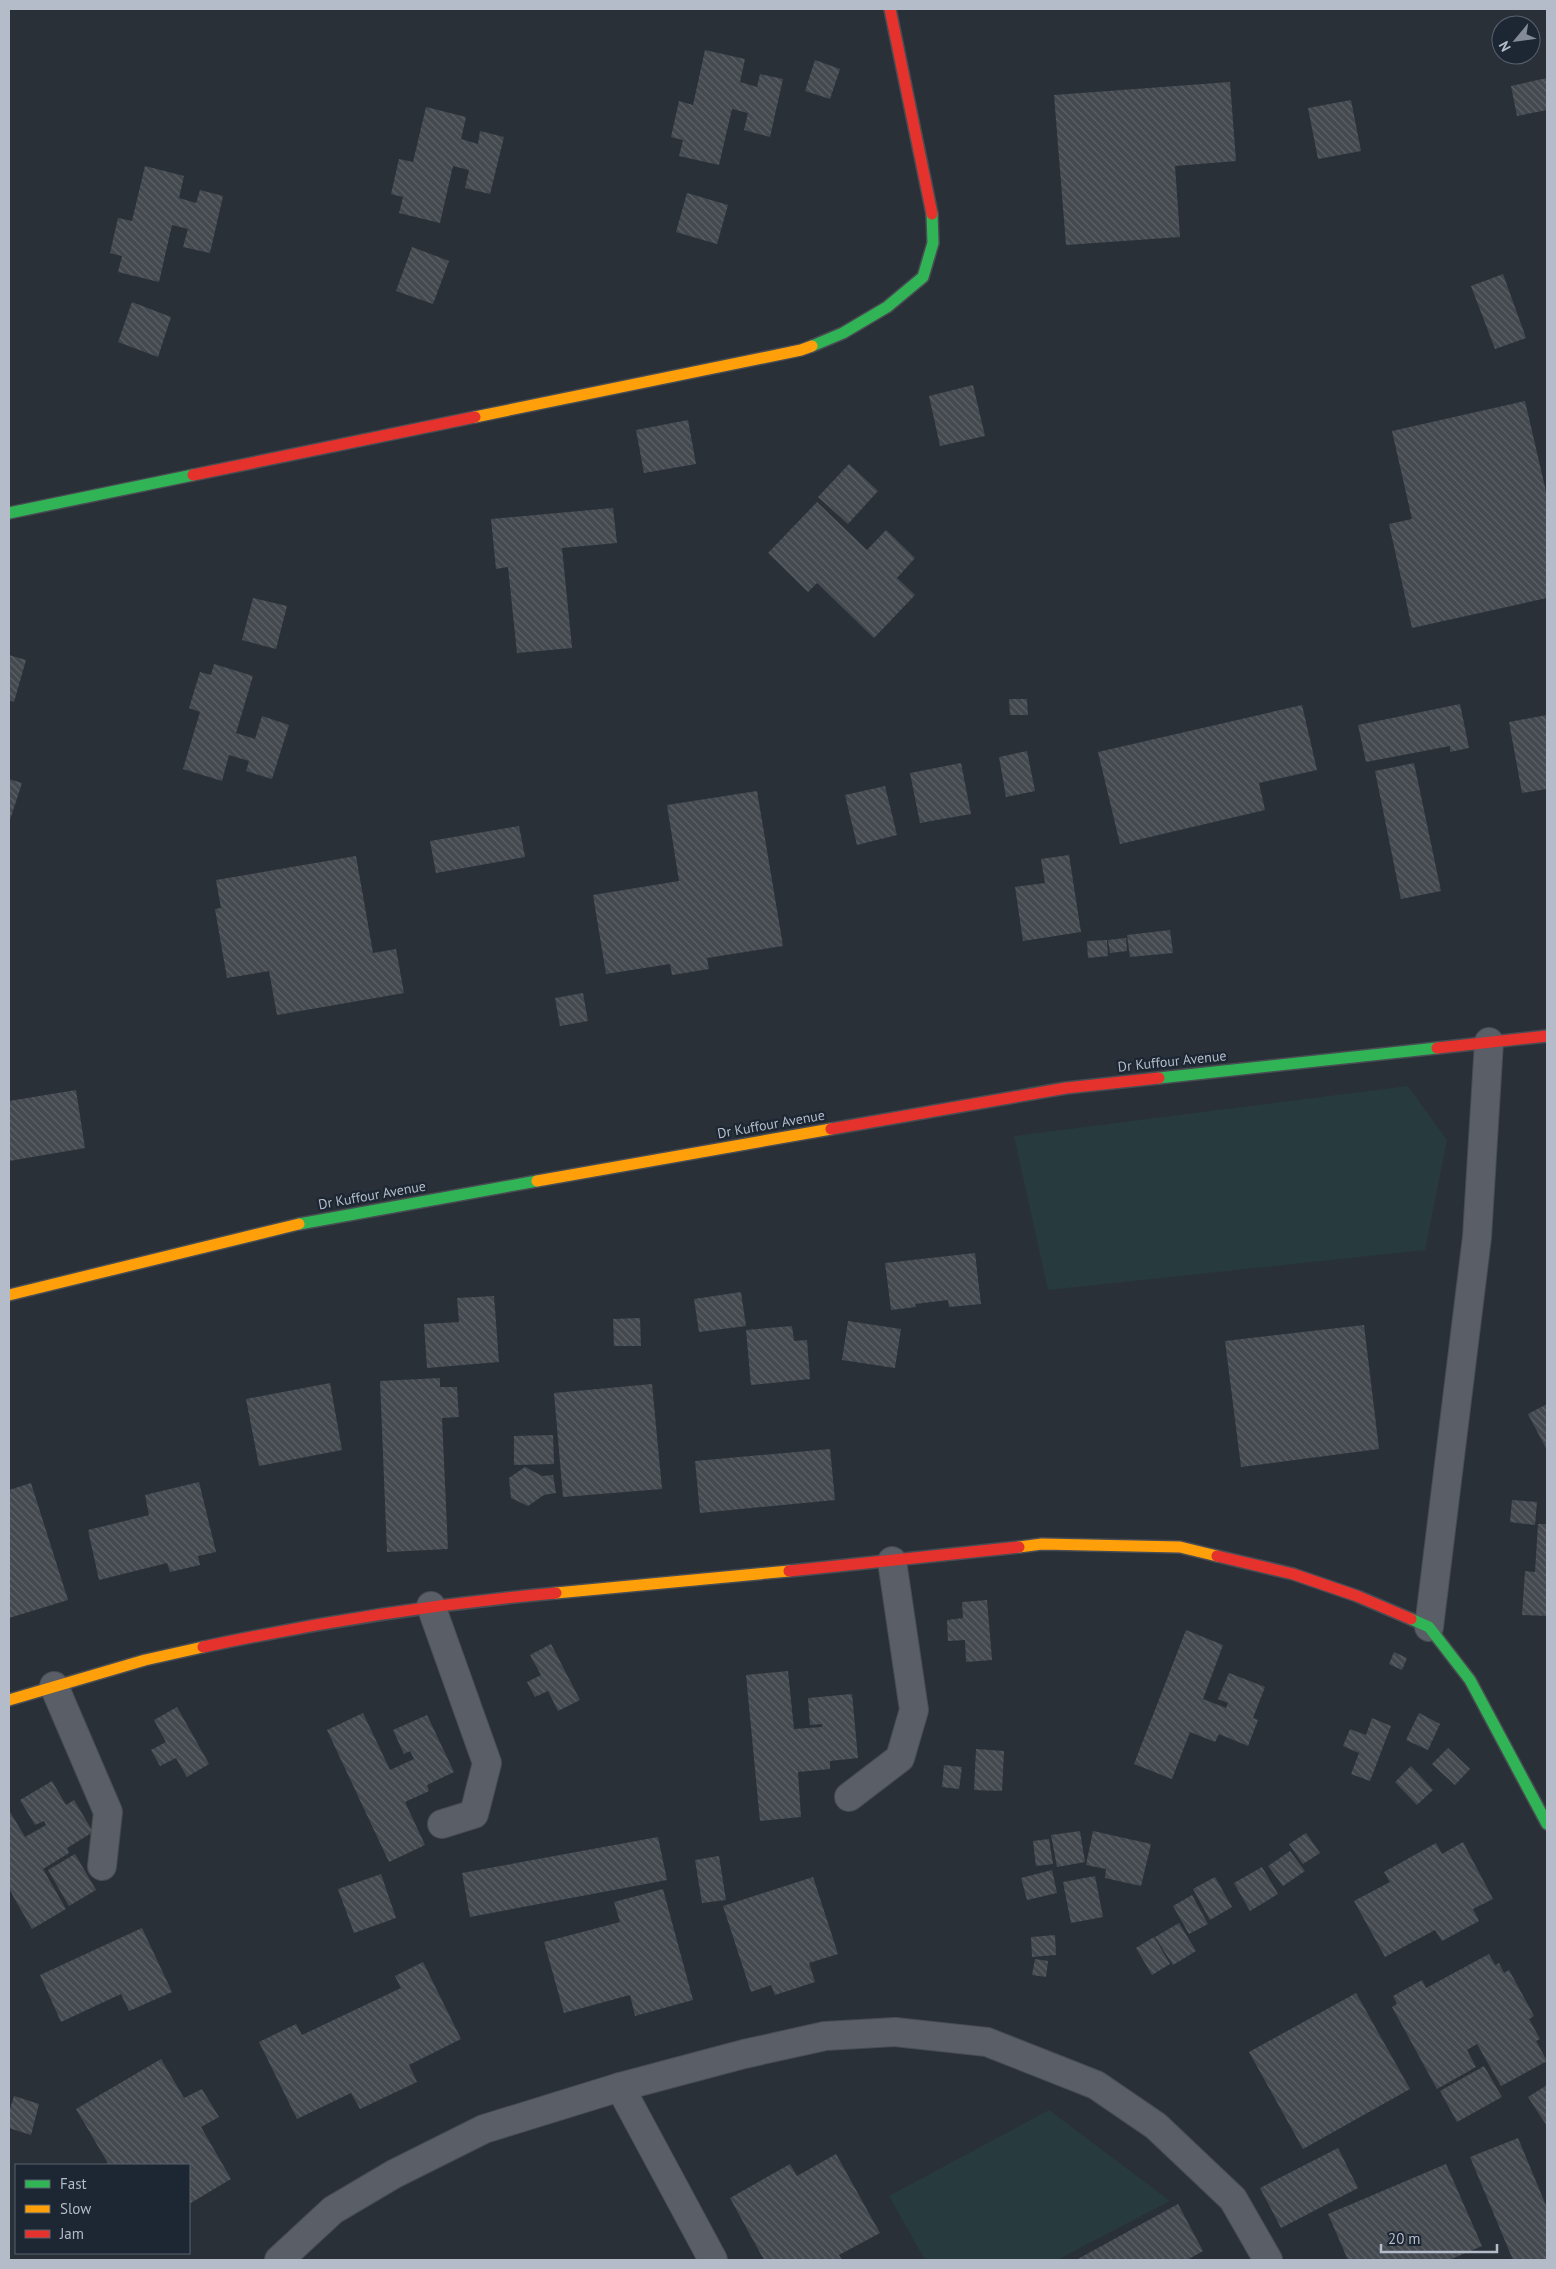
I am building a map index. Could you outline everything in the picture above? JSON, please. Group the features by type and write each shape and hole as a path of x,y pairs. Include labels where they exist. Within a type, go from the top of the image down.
{"street":[{"path":"9,512 801,350 843,332 887,307 923,276 934,243 931,203 890,9"},
{"name":"Dr Kuffour Avenue","path":"9,1295 314,1220 1056,1089 1547,1036"},
{"path":"1429,1628 1477,1237 1490,1042"},
{"path":"9,1700 145,1660 280,1632 455,1602 892,1561 1042,1544 1180,1547 1293,1574 1357,1596 1429,1628 1470,1680 1547,1824"},
{"path":"849,1797 900,1758 914,1710 892,1561"},
{"path":"431,1606 487,1763 474,1814 442,1824"},
{"path":"54,1686 108,1812 102,1866"},
{"path":"279,2260 333,2210 394,2174 484,2128 620,2086 825,2036 895,2032 987,2042 1096,2085 1156,2126 1233,2199 1268,2260"},
{"path":"620,2086 713,2260"}],"green space":[{"path":"1408,1086 1447,1140 1425,1250 1048,1290 1014,1136"},
{"path":"1049,2110 1170,2201 1057,2260 925,2260 889,2196"}],"building":[{"path":"705,50 745,59 740,82 757,87 760,74 783,79 770,137 744,130 748,113 732,109 719,165 679,156 683,140 671,137 679,101 693,105"},
{"path":"815,60 840,69 830,99 805,91"},
{"path":"1547,78 1547,110 1517,116 1511,86"},
{"path":"1230,82 1236,161 1175,166 1180,237 1066,245 1054,95"},
{"path":"1351,100 1361,151 1318,159 1308,108"},
{"path":"426,107 466,117 461,139 478,144 480,131 504,137 490,194 465,188 469,170 453,166 440,223 399,213 403,197 391,194 399,159 413,162"},
{"path":"145,166 184,176 179,198 196,203 200,190 223,196 210,253 183,247 188,229 172,225 159,282 118,272 122,256 110,253 118,218 132,221"},
{"path":"687,193 728,205 717,244 676,232"},
{"path":"412,247 449,261 433,304 396,291"},
{"path":"1503,274 1526,338 1495,349 1471,286"},
{"path":"132,302 171,317 158,357 118,342"},
{"path":"973,385 985,436 940,446 929,396"},
{"path":"1525,401 1547,496 1547,598 1412,628 1389,524 1412,519 1392,431"},
{"path":"688,420 696,464 644,473 636,430"},
{"path":"849,464 878,491 848,524 818,497"},
{"path":"817,502 867,550 886,530 915,558 897,578 915,595 874,638 817,583 808,592 768,553"},
{"path":"613,508 617,543 562,548 572,648 517,653 508,567 496,569 491,519"},
{"path":"253,598 287,606 276,649 242,640"},
{"path":"9,655 26,660 14,702 9,700"},
{"path":"214,664 253,676 236,733 255,739 262,716 289,725 272,779 246,771 249,761 229,755 222,781 183,769 200,712 189,708 200,672 211,675"},
{"path":"1009,699 1027,699 1028,715 1010,715"},
{"path":"1460,704 1469,748 1450,752 1450,746 1366,762 1358,725"},
{"path":"1302,705 1317,770 1259,783 1265,810 1120,844 1098,752"},
{"path":"1547,715 1547,789 1522,793 1509,722"},
{"path":"1027,751 1035,791 1006,797 999,757"},
{"path":"961,763 971,814 920,823 910,773"},
{"path":"1414,763 1441,891 1401,899 1375,771"},
{"path":"9,779 22,783 9,823"},
{"path":"885,786 897,835 857,845 845,795"},
{"path":"757,791 783,946 707,958 709,969 672,975 670,964 606,974 593,895 679,881 667,805"},
{"path":"519,826 525,857 436,873 430,841"},
{"path":"1069,855 1081,932 1023,941 1015,887 1045,883 1041,859"},
{"path":"356,856 373,953 396,949 404,993 277,1015 269,971 227,978 215,909 221,908 216,880"},
{"path":"1170,930 1173,953 1130,957 1127,935"},
{"path":"1126,938 1127,951 1110,953 1108,940"},
{"path":"1107,940 1108,956 1088,958 1087,941"},
{"path":"583,993 588,1021 560,1026 555,998"},
{"path":"76,1090 85,1148 9,1161 9,1101"},
{"path":"975,1253 981,1304 949,1307 948,1300 915,1304 916,1307 891,1310 885,1263"},
{"path":"741,1292 746,1326 699,1332 694,1299"},
{"path":"494,1296 499,1362 427,1368 424,1324 459,1322 457,1298"},
{"path":"640,1318 641,1346 614,1346 613,1319"},
{"path":"848,1321 901,1329 895,1368 842,1360"},
{"path":"1364,1325 1379,1449 1241,1467 1225,1341"},
{"path":"792,1326 794,1341 807,1340 810,1379 751,1385 746,1330"},
{"path":"440,1378 440,1387 457,1387 459,1417 442,1418 448,1549 387,1552 380,1381"},
{"path":"330,1383 342,1450 259,1466 246,1399"},
{"path":"652,1384 662,1489 563,1497 554,1393"},
{"path":"1547,1404 1547,1450 1528,1414"},
{"path":"553,1435 554,1464 514,1465 514,1436"},
{"path":"830,1449 835,1500 700,1513 695,1461"},
{"path":"525,1467 542,1476 553,1475 556,1493 544,1495 528,1506 511,1498 509,1478"},
{"path":"199,1482 216,1552 198,1556 200,1565 170,1572 167,1563 99,1580 88,1530 149,1515 145,1495"},
{"path":"31,1483 68,1600 9,1618 9,1490"},
{"path":"1512,1500 1537,1502 1535,1525 1510,1522"},
{"path":"1538,1524 1547,1524 1547,1616 1522,1615 1525,1571 1535,1572"},
{"path":"987,1600 992,1660 966,1662 965,1640 948,1641 947,1620 963,1618 962,1602"},
{"path":"1186,1630 1223,1645 1203,1699 1226,1708 1228,1703 1218,1699 1229,1673 1265,1687 1253,1718 1258,1720 1248,1746 1219,1734 1215,1742 1190,1732 1172,1779 1134,1764"},
{"path":"551,1644 580,1700 558,1711 548,1691 535,1697 527,1682 541,1675 530,1655"},
{"path":"1394,1652 1407,1658 1402,1670 1389,1664"},
{"path":"788,1671 794,1729 822,1727 822,1724 810,1725 808,1698 852,1694 858,1758 830,1761 830,1769 798,1772 801,1817 760,1821 746,1675"},
{"path":"177,1707 209,1764 187,1777 176,1758 160,1766 151,1750 166,1742 154,1720"},
{"path":"363,1713 390,1770 414,1759 410,1751 404,1754 393,1730 427,1715 454,1772 427,1785 429,1791 405,1802 425,1845 389,1862 327,1730"},
{"path":"1419,1713 1440,1724 1428,1750 1406,1740"},
{"path":"1372,1718 1391,1726 1370,1781 1351,1774 1359,1753 1343,1746 1350,1729 1366,1735"},
{"path":"1448,1748 1470,1769 1455,1785 1432,1764"},
{"path":"976,1749 1004,1751 1002,1791 974,1790"},
{"path":"944,1765 962,1767 959,1789 942,1787"},
{"path":"1411,1766 1433,1790 1417,1805 1395,1782"},
{"path":"52,1781 66,1805 74,1800 93,1832 67,1848 69,1853 43,1869 66,1909 32,1929 9,1889 9,1810 25,1837 46,1825 44,1821 35,1825 20,1800"},
{"path":"1080,1831 1085,1862 1057,1867 1051,1835"},
{"path":"1093,1831 1151,1844 1141,1886 1105,1878 1106,1869 1086,1865"},
{"path":"1306,1833 1320,1853 1303,1864 1289,1844"},
{"path":"658,1837 667,1880 470,1917 462,1873"},
{"path":"1049,1839 1053,1864 1036,1866 1033,1841"},
{"path":"1463,1842 1493,1899 1473,1909 1479,1921 1442,1941 1435,1930 1385,1957 1354,1901 1390,1882 1384,1872 1436,1843 1442,1854"},
{"path":"1290,1851 1305,1871 1283,1886 1268,1866"},
{"path":"75,1854 96,1890 69,1906 48,1870"},
{"path":"719,1856 726,1900 702,1903 695,1860"},
{"path":"1262,1867 1278,1894 1250,1911 1234,1883"},
{"path":"1052,1870 1057,1893 1027,1900 1021,1878"},
{"path":"381,1874 396,1918 354,1933 338,1889"},
{"path":"1095,1876 1103,1917 1071,1923 1063,1882"},
{"path":"813,1877 838,1954 809,1963 815,1982 775,1995 771,1985 751,1992 723,1906"},
{"path":"1215,1877 1232,1907 1210,1920 1193,1889"},
{"path":"663,1889 693,2000 635,2016 630,1995 564,2013 544,1942 620,1922 614,1902"},
{"path":"1192,1895 1208,1924 1189,1934 1173,1906"},
{"path":"1179,1923 1196,1951 1173,1965 1155,1937"},
{"path":"142,1928 172,1992 129,2011 121,1994 61,2022 40,1975"},
{"path":"1055,1935 1056,1955 1032,1957 1031,1937"},
{"path":"1154,1937 1170,1964 1152,1975 1136,1948"},
{"path":"1489,1954 1495,1965 1499,1963 1504,1973 1509,1970 1534,2016 1529,2019 1540,2039 1536,2041 1547,2061 1501,2086 1477,2044 1467,2050 1476,2067 1437,2089 1392,2007 1397,2004 1393,1996 1422,1980 1426,1988"},
{"path":"1035,1959 1048,1961 1046,1977 1032,1975"},
{"path":"423,1962 461,2039 409,2065 417,2082 360,2109 351,2093 297,2119 259,2042 296,2024 302,2035 401,1988 395,1976"},
{"path":"1356,1993 1410,2089 1303,2149 1249,2052"},
{"path":"161,2059 184,2098 202,2089 219,2117 201,2127 231,2179 190,2203 190,2164 108,2164 76,2109"},
{"path":"1484,2066 1502,2097 1457,2122 1440,2091"},
{"path":"1547,2085 1547,2126 1528,2097"},
{"path":"14,2096 39,2104 31,2135 9,2128 9,2112"},
{"path":"1518,2138 1547,2208 1547,2260 1513,2260 1470,2157"},
{"path":"1338,2148 1358,2188 1281,2228 1260,2188"},
{"path":"836,2154 880,2233 839,2255 842,2260 764,2260 730,2198 790,2164 797,2176"},
{"path":"1446,2164 1482,2246 1449,2260 1348,2260 1328,2214"},
{"path":"1178,2204 1203,2251 1187,2260 1076,2260"}],"traffic: fast":[{"path":"812,346 843,333 887,307 923,277 933,243 932,214"},
{"path":"9,513 193,475"},
{"path":"1159,1078 1437,1048"},
{"path":"299,1224 537,1181"},
{"path":"1411,1619 1429,1627 1470,1680 1547,1824"}],"traffic: slow":[{"path":"475,417 801,350 812,346"},
{"path":"537,1181 831,1129"},
{"path":"9,1295 299,1224"},
{"path":"1019,1547 1042,1544 1180,1547 1217,1556"},
{"path":"556,1593 789,1571"},
{"path":"9,1700 145,1660 203,1647"}],"traffic: jam":[{"path":"890,9 932,214"},
{"path":"193,475 475,417"},
{"path":"1437,1048 1547,1036"},
{"path":"831,1129 1066,1088 1159,1078"},
{"path":"789,1571 1019,1547"},
{"path":"1217,1556 1293,1574 1357,1596 1411,1619"},
{"path":"203,1647 378,1615 556,1593"}]}
